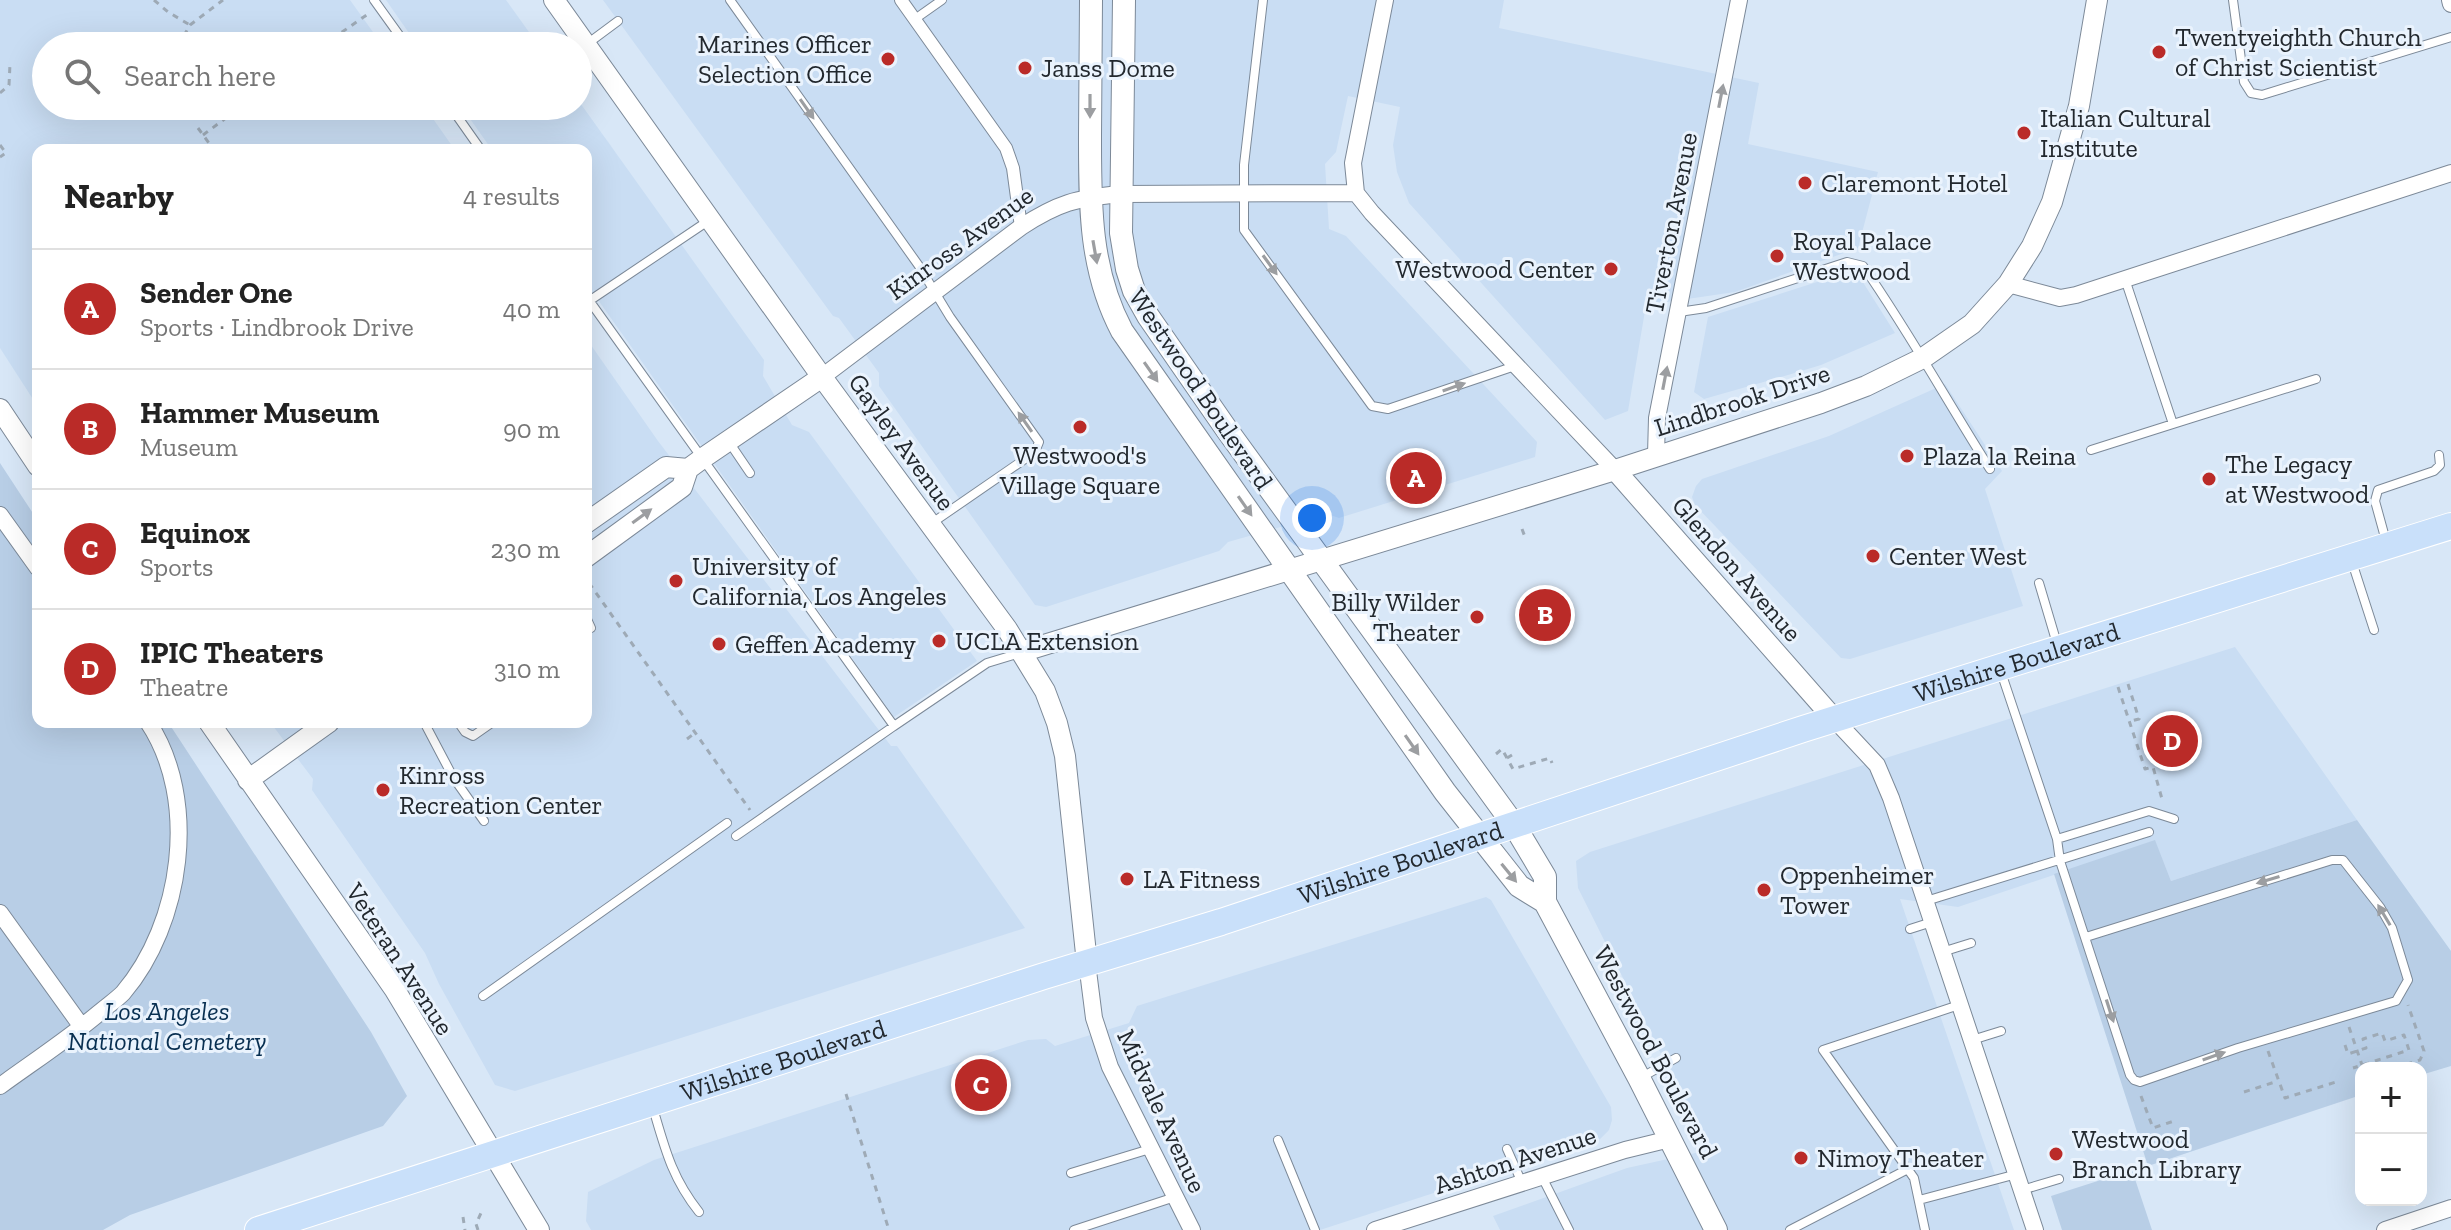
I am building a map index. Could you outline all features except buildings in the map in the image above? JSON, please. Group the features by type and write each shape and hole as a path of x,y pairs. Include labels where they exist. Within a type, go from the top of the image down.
{"main road":[{"name":"Westwood Boulevard","path":"1091,0 1090,197 1098,272 1109,306 1122,331 1436,780 1519,886 1545,902"},
{"name":"Westwood Boulevard","path":"1124,0 1122,247 1134,291 1227,430 1514,825 1545,877 1545,902 1716,1230"},
{"name":"Wilshire Boulevard","path":"258,1230 1221,922 1835,720 2451,526"}],"street":[{"name":"Gayley Avenue","path":"554,0 577,32"},
{"path":"901,0 1006,148 1013,168 1021,227"},
{"path":"1356,193 1354,154 1385,0"},
{"name":"Tiverton Avenue","path":"1656,455 1657,418 1739,0"},
{"name":"Lindbrook Drive","path":"1021,652 1362,549 1821,403 1866,386 1923,358 1972,324 2008,284 2032,246 2052,202 2083,92 2097,0"},
{"name":"Gayley Avenue","path":"592,53 822,377 931,524 1045,691 1065,756 1087,963"},
{"path":"2008,284 2060,298 2451,173"},
{"name":"Kinross Avenue","path":"592,553 682,487 696,464 822,377 1021,227 1055,206 1090,197 1121,194 1356,193"},
{"name":"Glendon Avenue","path":"1356,193 1615,470 1877,765 1926,901 2035,1230"},
{"path":"0,409 32,457"},
{"name":"Kinross Avenue","path":"592,519 666,467 696,464"},
{"path":"0,515 32,560"},
{"path":"0,1086 122,994 149,954 165,917 176,876 180,843 174,789 151,728"},
{"name":"Veteran Avenue","path":"213,728 395,990 539,1230"},
{"path":"248,780 321,728"},
{"path":"0,913 82,1027"},
{"name":"Midvale Avenue","path":"1087,963 1094,1018 1101,1044 1192,1230"},
{"name":"Ashton Avenue","path":"1375,1230 1625,1150 1670,1139"},
{"path":"2385,1230 2451,1208"}],"lane":[{"path":"730,0 1039,442 1035,452 931,524"},
{"path":"915,19 942,0"},
{"path":"1263,0 1244,165 1244,230 1372,406 1388,409 1515,366"},
{"path":"2233,0 2244,82 2251,93 2262,95 2451,37"},
{"path":"376,3 397,32"},
{"path":"592,40 618,21"},
{"path":"460,120 477,144"},
{"path":"592,295 710,220"},
{"path":"1678,312 1706,308 1847,262 1863,266 1907,329 1932,377 1990,469"},
{"path":"2125,279 2173,424"},
{"path":"592,304 696,464 894,726"},
{"path":"2091,450 2316,379"},
{"path":"729,441 750,473"},
{"path":"2388,546 2375,501 2378,490 2434,471 2440,465 2439,455"},
{"path":"2350,558 2374,630"},
{"path":"2039,583 2059,650"},
{"path":"736,836 987,663 1021,652"},
{"path":"2000,668 2130,1075 2137,1081 2396,1001 2408,980 2392,928 2380,907 2343,860 2332,860 2086,937"},
{"path":"427,728 453,777 484,821"},
{"path":"462,728 473,736 484,728"},
{"path":"2057,839 2149,811 2174,819"},
{"path":"483,996 727,823"},
{"path":"1926,901 2149,832"},
{"path":"1910,929 1932,922"},
{"path":"1942,952 1971,943"},
{"path":"1925,1230 1914,1178 1823,1050 1959,1005"},
{"path":"1971,1041 2001,1031"},
{"path":"1639,1078 1676,1058"},
{"path":"652,1103 670,1167 699,1212"},
{"path":"1278,1140 1315,1230"},
{"path":"1071,1173 1150,1149"},
{"path":"1507,1149 1522,1183"},
{"path":"1790,1230 1908,1169"},
{"path":"1542,1176 1569,1230"},
{"path":"1919,1200 2019,1182 2059,1179"},
{"path":"1074,1230 1175,1197"}],"path":[{"path":"154,0 190,25"},
{"path":"186,32 190,25 223,0"},
{"path":"340,32 376,3"},
{"path":"0,93 9,85 10,64"},
{"path":"203,135 223,120"},
{"path":"198,128 210,144"},
{"path":"0,145 6,153 0,157"},
{"path":"1522,529 1525,537"},
{"path":"592,587 752,813"},
{"path":"2128,684 2139,719 2130,722"},
{"path":"2118,687 2145,769 2153,767 2162,796 2158,814"},
{"path":"687,739 696,732"},
{"path":"1496,754 1502,749 1513,769 1550,758 1552,763"},
{"path":"1507,758 1512,755"},
{"path":"2403,991 2424,1051 2420,1060 2414,1062"},
{"path":"2346,1016 2361,1062"},
{"path":"2345,1045 2348,1054 2366,1048 2363,1039 2382,1033 2385,1041 2404,1035 2409,1050 2371,1062"},
{"path":"2264,1040 2285,1098 2336,1082"},
{"path":"2137,1081 2153,1128 2174,1121"},
{"path":"2244,1092 2278,1081"},
{"path":"846,1094 889,1230"},
{"path":"478,1230 476,1224 481,1213"},
{"path":"463,1217 465,1230"}],"shaded area":[{"path":"0,0 350,0 373,32 32,32 32,120 434,120 451,144 32,144 32,398 0,348"},
{"path":"386,0 506,0 529,32 408,32"},
{"path":"603,0 1504,0 1499,28 1759,83 1748,144 1878,172 1858,248 1735,292 1646,305 1628,411 1605,420 1409,203 1397,172 1393,145 1400,107 1348,96 1336,152 1325,164 1329,229 1346,236 1537,442 1535,457 1339,518 1327,514 1228,542 1219,551 1046,607 1035,605 879,386 879,373 839,318 833,316"},
{"path":"471,120 592,120 764,360 763,376 792,425 809,432 977,661 894,717 592,291 592,144 488,144"},
{"path":"1842,274 1859,276 1895,333 1821,365 1788,375 1704,399 1694,392 1708,317"},
{"name":"University of California, Los Angeles","path":"592,347 658,441 891,746 897,746 1025,928 515,1091 495,1085 425,953 312,790 313,779 275,728 592,728"},
{"name":"Center West","path":"1945,384 2002,471 1985,489 2023,606 1850,659 1841,658 1695,505 1692,497 1696,486 1702,479 1829,436"},
{"path":"2235,647 2357,820 2171,881 2155,841 1958,907 1900,899 2014,1230 1500,1230 1493,1216 1627,1168 1709,1150 1578,888 1576,861 1590,852"},
{"path":"1486,897 1491,900 1611,1107 1609,1130 1600,1139 1320,1230 591,1230 586,1221 588,1192 654,1160 1028,1040 1046,1039 1055,1046 1129,1023 1137,1006"}],"green space":[{"name":"Los Angeles National Cemetery","path":"0,463 32,512 32,728 172,728 371,1032 407,1096 383,1126 130,1215 103,1230 0,1230"},
{"path":"2357,820 2451,951 2451,1066 2427,1073 2427,1062 2355,1062 2355,1097 2148,1166 2054,874 2155,840 2171,881"},
{"path":"2132,1170 2152,1230 2062,1230 2051,1196"}],"place":[{"name":"Twentyeighth Church of Christ Scientist","path":"2159,52"},
{"name":"Marines Officer Selection Office","path":"888,59"},
{"name":"Janss Dome","path":"1025,68"},
{"name":"Italian Cultural Institute","path":"2024,133"},
{"name":"Claremont Hotel","path":"1805,183"},
{"name":"Royal Palace Westwood","path":"1777,256"},
{"name":"Westwood Center","path":"1611,269"},
{"name":"Westwood's Village Square","path":"1080,427"},
{"name":"Plaza la Reina","path":"1907,456"},
{"name":"Sender One","path":"1416,478"},
{"name":"The Legacy at Westwood","path":"2209,479"},
{"name":"Center West","path":"1873,556"},
{"name":"University of California, Los Angeles","path":"676,581"},
{"name":"Hammer Museum","path":"1545,615"},
{"name":"Billy Wilder Theater","path":"1477,617"},
{"name":"UCLA Extension","path":"939,641"},
{"name":"Geffen Academy","path":"719,644"},
{"name":"IPIC Theaters","path":"2172,741"},
{"name":"Kinross Recreation Center","path":"383,790"},
{"name":"LA Fitness","path":"1127,879"},
{"name":"Oppenheimer Tower","path":"1764,890"},
{"name":"Equinox","path":"981,1085"},
{"name":"Westwood Branch Library","path":"2056,1154"},
{"name":"Nimoy Theater","path":"1801,1158"}]}
